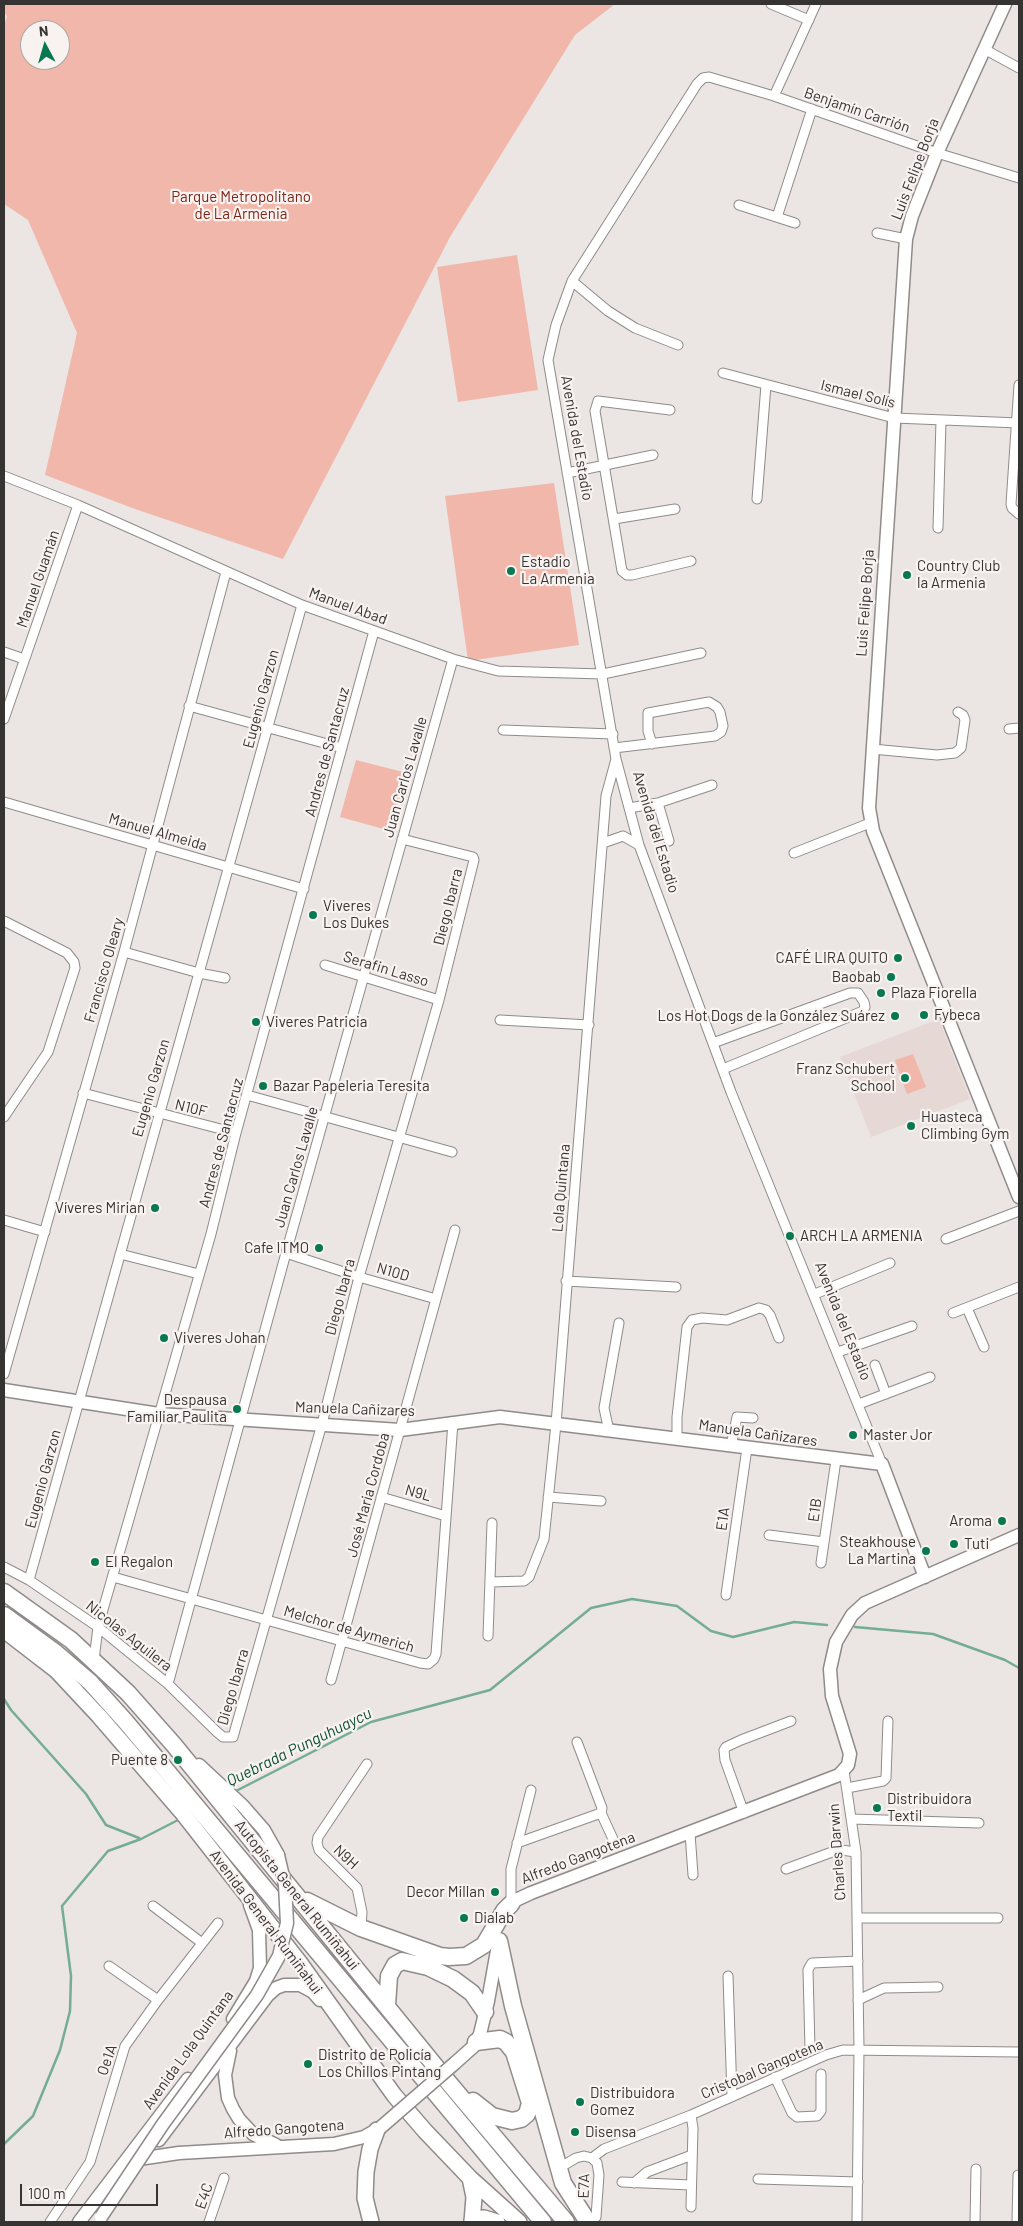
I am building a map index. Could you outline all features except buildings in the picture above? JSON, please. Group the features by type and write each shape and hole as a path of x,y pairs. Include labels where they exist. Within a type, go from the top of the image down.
{"highway":[{"name":"Autopista General Rumiñahui","path":"4,1592 45,1620 94,1661 128,1693 154,1722 300,1898 449,2083 566,2222"},
{"name":"Autopista General Rumiñahui","path":"4,1615 56,1653 90,1682 192,1812 544,2222"},
{"path":"300,1898 361,1928 440,1956 466,1956 484,1945 504,1911 511,1904"},
{"path":"499,1941 513,2006 563,2183 592,2220"},
{"path":"387,2005 389,1976 395,1965 402,1961 428,1967 453,1979 472,1993 485,2012"},
{"path":"449,2083 492,2116 512,2121 521,2119 527,2114 530,2103 514,2052 506,2042 500,2039 476,2042"}],"main road":[{"name":"Avenida General Rumiñahui","path":"4,1630 56,1670 192,1812 198,1832 300,1963 347,2032 394,2095 470,2178 519,2222"},
{"path":"371,2222 365,2198 366,2172 370,2149 378,2129"},
{"path":"470,2178 474,2197 472,2221 484,2218 497,2222"}],"street":[{"path":"771,4 809,20"},
{"path":"774,96 816,4"},
{"name":"Luis Felipe Borja","path":"1005,4 937,153 912,216 906,239 869,795 870,823 1019,1197"},
{"path":"984,49 1019,68"},
{"name":"Benjamín Carrión","path":"691,92 703,78 709,77 774,96 937,153 1019,178"},
{"name":"Avenida del Estadio","path":"691,92 572,281 556,325 548,360 616,759 639,845 723,1069 859,1404 925,1577"},
{"path":"777,218 812,109"},
{"path":"739,205 795,223"},
{"path":"877,233 906,239"},
{"path":"572,281 608,311 635,328 678,345"},
{"name":"Ismael Solís","path":"723,373 894,418 1018,423"},
{"path":"757,499 766,385"},
{"path":"1019,386 1018,423 1011,504 1012,508 1019,514"},
{"path":"670,410 598,401 594,411 605,465 622,571 627,575 691,561"},
{"path":"938,528 941,420"},
{"path":"567,473 653,455"},
{"name":"Manuel Abad","path":"4,476 78,505 302,604 453,659 498,671 603,674 701,653"},
{"name":"Manuel Guamán","path":"4,719 78,505"},
{"path":"614,519 675,509"},
{"name":"Francisco Oleary","path":"4,1374 124,952 226,572"},
{"name":"Eugenio Garzon","path":"30,1580 158,1114 302,604"},
{"name":"Andres de Santacruz","path":"94,1661 98,1627 199,1274 374,631"},
{"path":"4,652 24,659"},
{"name":"Juan Carlos Lavalle","path":"168,1684 324,1116 453,659"},
{"path":"614,748 652,744 715,736 721,732 723,726 720,712 717,707 709,702 648,713 648,731 652,744"},
{"path":"189,706 268,726 342,748"},
{"path":"872,749 938,755 955,753 961,748 965,720 963,715 958,712"},
{"path":"1008,729 1019,728"},
{"path":"503,730 613,734"},
{"name":"Lola Quintana","path":"490,1582 524,1581 529,1577 544,1540 556,1424 606,796 616,759"},
{"path":"629,808 658,803 712,784"},
{"name":"Manuel Almeida","path":"4,802 304,888"},
{"path":"658,803 669,841"},
{"path":"794,853 870,823"},
{"path":"602,843 623,836 639,845"},
{"name":"Diego Ibarra","path":"228,1738 234,1736 322,1424 359,1277 439,1000 474,858 402,839"},
{"path":"4,921 67,953 74,962 74,974 48,1052 4,1117"},
{"path":"124,952 199,973 225,978"},
{"name":"Serafin Lasso","path":"325,965 439,1000"},
{"path":"713,1043 850,993 858,993 864,1002 865,1008 863,1011 723,1069"},
{"path":"500,1020 589,1025"},
{"name":"N10F","path":"83,1093 236,1133"},
{"path":"247,1095 452,1152"},
{"path":"946,1239 1019,1211"},
{"path":"4,1220 45,1232"},
{"name":"José Maria Cordoba","path":"331,1680 455,1230"},
{"name":"N10D","path":"286,1253 359,1277 436,1298"},
{"path":"120,1254 199,1274"},
{"path":"814,1294 890,1263"},
{"path":"566,1281 676,1287"},
{"path":"953,1313 1019,1287"},
{"path":"677,1439 678,1409 688,1327 692,1320 702,1318 727,1320 759,1308 766,1310 770,1315 779,1338"},
{"path":"967,1308 984,1347"},
{"path":"610,1430 604,1414 604,1408 619,1324"},
{"path":"838,1352 912,1326"},
{"path":"875,1365 886,1394"},
{"path":"859,1404 930,1377"},
{"name":"Manuela Cañizares","path":"4,1390 159,1414 400,1430 500,1417 836,1460 882,1464"},
{"path":"731,1446 738,1417 753,1418"},
{"name":"Melchor de Aymerich","path":"113,1577 424,1664 434,1659 437,1645 453,1422"},
{"name":"E1A","path":"726,1595 747,1448"},
{"name":"E1B","path":"821,1563 836,1460"},
{"name":"N9L","path":"381,1497 446,1516"},
{"path":"548,1497 601,1501"},
{"path":"488,1636 492,1523"},
{"path":"769,1535 824,1542"},
{"name":"Charles Darwin","path":"857,2222 859,2049 856,1852 844,1771 848,1765 850,1754 832,1696 830,1681 832,1655 836,1642 852,1615 865,1603 1019,1535"},
{"name":"Nicolas Aguilera","path":"4,1567 30,1580 98,1627 168,1684 217,1732 228,1738"},
{"path":"744,1813 724,1750 726,1747 741,1740 791,1721"},
{"path":"847,1788 883,1781 886,1778 888,1721"},
{"name":"Avenida Lola Quintana","path":"100,2220 163,2124 257,1995 279,1956 288,1923 285,1885 278,1854 264,1830 243,1806 154,1722"},
{"path":"577,1742 602,1808 601,1813 613,1838"},
{"name":"N9H","path":"361,1928 362,1912 357,1888 319,1850 316,1843 318,1837 367,1764"},
{"name":"Alfredo Gangotena","path":"126,2161 146,2157 351,2141 378,2129 455,2063 476,2042 485,2012 503,1923 511,1904 531,1893 831,1780 844,1771"},
{"path":"511,1904 510,1876 531,1790"},
{"path":"518,1843 601,1813"},
{"path":"852,1819 979,1823"},
{"name":"Avenida Lola Quintana","path":"79,2222 222,2035 256,1981 260,1968 259,1930 252,1908 198,1832"},
{"path":"690,1833 693,1875"},
{"path":"786,1869 832,1852 841,1850 856,1852"},
{"path":"153,1906 202,1943"},
{"path":"857,1918 998,1918"},
{"name":"Oe1A","path":"50,2222 90,2162 123,2051 158,2000 218,1923"},
{"path":"810,2049 808,1970 810,1966 812,1963 858,1961"},
{"path":"109,1966 158,2000"},
{"path":"728,1976 732,2096"},
{"name":"Avenida Lola Quintana","path":"100,2220 235,2042 268,1995 276,1988 292,1984 300,1985 313,1992 347,2032"},
{"path":"858,2000 884,1988 938,1987"},
{"path":"235,2042 230,2052 225,2075 227,2092 233,2109 239,2119 253,2134 283,2147"},
{"name":"Cristobal Gangotena","path":"559,2168 576,2158 584,2156 592,2158 604,2148 691,2115 775,2077 843,2050 1019,2052"},
{"path":"775,2077 792,2113 797,2117 816,2116 821,2111 820,2074"},
{"path":"691,2115 692,2206"},
{"path":"634,2183 647,2172 692,2155"},
{"name":"E7A","path":"592,2158 598,2164 599,2175 592,2220"},
{"path":"975,2222 976,2168"},
{"path":"1017,2222 1018,2175"},
{"name":"E4C","path":"210,2222 224,2178"},
{"path":"758,2179 858,2182"},
{"path":"622,2182 691,2185"}],"shaded area":[{"name":"Franz Schubert School","path":"939,1019 970,1099 871,1137 840,1057"}],"green space":[{"name":"Parque Metropolitano de La Armenia","path":"4,4 615,4 575,35 450,237 283,559 135,509 45,475 77,333 28,220 4,204 4,26 7,16 4,12"},
{"path":"517,255 538,390 458,402 437,267"},
{"name":"Estadio La Armenia","path":"554,483 579,645 468,661 445,496"},
{"path":"356,760 407,773 391,831 340,817"},
{"path":"913,1054 926,1087 907,1094 895,1060"}],"waterway":[{"name":"Quebrada Punguhuaycu","path":"234,1792 371,1722 490,1690 591,1608 632,1599 677,1606 711,1631 733,1637 794,1622 827,1625"},
{"name":"Quebrada Punguhuaycu","path":"855,1627 933,1634 1005,1660 1019,1668"},
{"path":"4,1699 11,1710 86,1794 106,1825 139,1838"},
{"name":"Quebrada Punguhuaycu","path":"4,2144 33,2116 60,2050 70,2011 71,1976 62,1906 108,1851 141,1839 180,1819"}],"place":[{"name":"Estadio La Armenia","path":"511,571"},
{"name":"Country Club la Armenia","path":"907,575"},
{"name":"Viveres Los Dukes","path":"313,915"},
{"name":"CAFÉ LIRA QUITO","path":"898,958"},
{"name":"Baobab","path":"891,977"},
{"name":"Plaza Fiorella","path":"881,993"},
{"name":"Fybeca","path":"924,1015"},
{"name":"Los Hot Dogs de la González Suárez","path":"895,1016"},
{"name":"Viveres Patricia","path":"256,1022"},
{"name":"Franz Schubert School","path":"905,1078"},
{"name":"Bazar Papeleria Teresita","path":"263,1086"},
{"name":"Huasteca Climbing Gym","path":"911,1126"},
{"name":"Víveres Mirian","path":"155,1208"},
{"name":"ARCH LA ARMENIA","path":"790,1236"},
{"name":"Cafe ITMO","path":"319,1248"},
{"name":"Viveres Johan","path":"164,1338"},
{"name":"Despausa Familiar Paulita","path":"237,1409"},
{"name":"Master Jor","path":"853,1435"},
{"name":"Aroma","path":"1002,1521"},
{"name":"Tuti","path":"954,1544"},
{"name":"Steakhouse La Martina","path":"926,1551"},
{"name":"El Regalon","path":"95,1562"},
{"name":"Puente 8","path":"178,1760"},
{"name":"Distribuidora Textil","path":"877,1808"},
{"name":"Decor Millan","path":"495,1892"},
{"name":"Dialab","path":"464,1918"},
{"name":"Distrito de Policía Los Chillos Pintang","path":"308,2064"},
{"name":"Distribuidora Gomez","path":"580,2102"},
{"name":"Disensa","path":"575,2132"}]}
